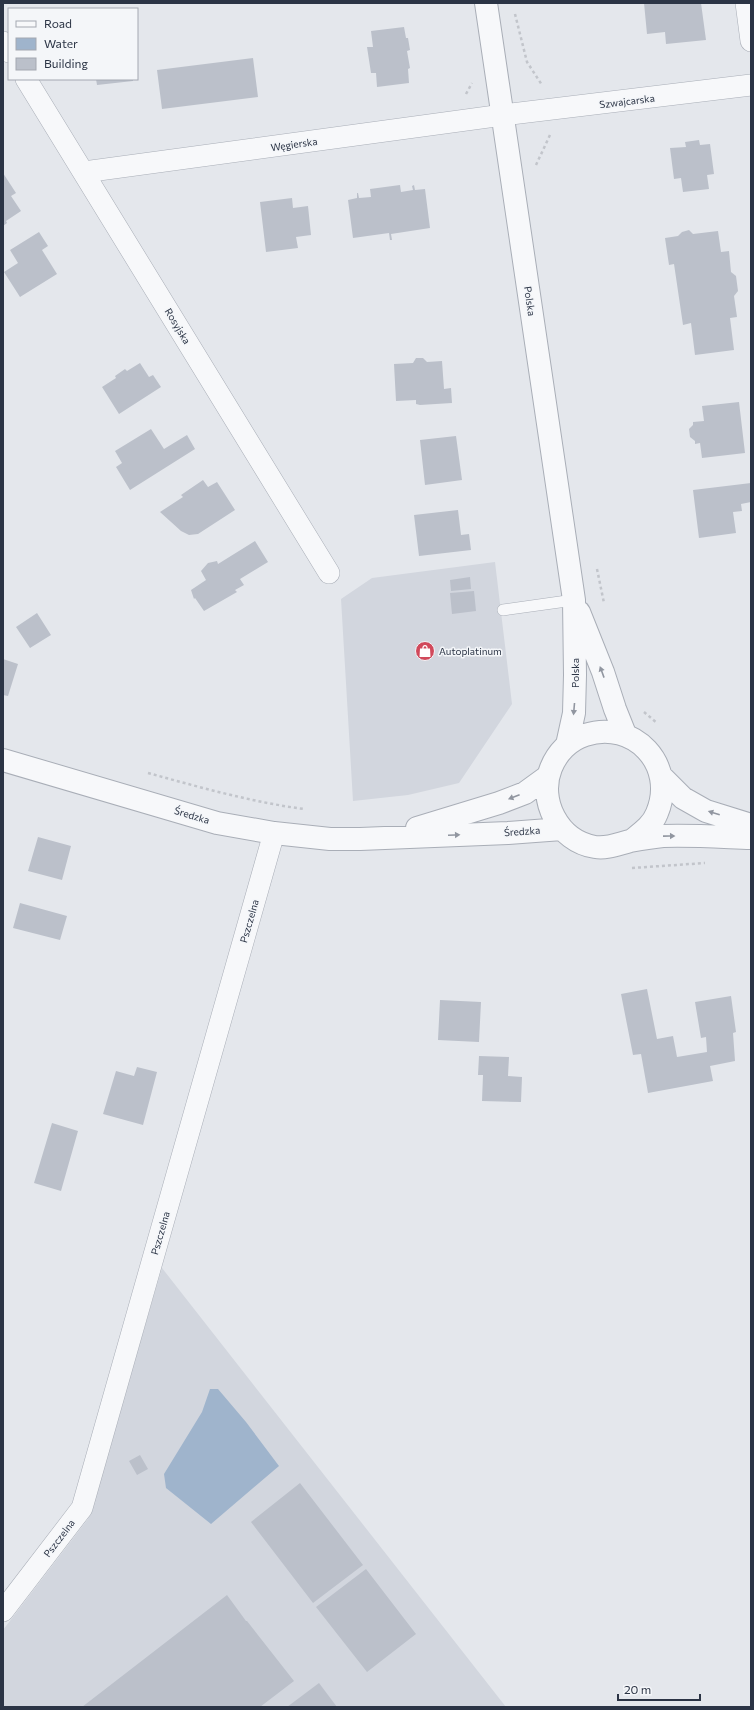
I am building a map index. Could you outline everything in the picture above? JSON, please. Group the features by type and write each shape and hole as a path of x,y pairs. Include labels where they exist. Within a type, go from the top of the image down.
{"street":[{"name":"Polska","path":"486,3 574,600 574,713 567,745"},
{"path":"746,3 751,41"},
{"name":"Rosyjska","path":"27,80 329,573"},
{"name":"Szwajcarska","path":"503,115 563,109 751,85"},
{"name":"Węgierska","path":"84,172 503,115"},
{"name":"Polska","path":"574,600 603,672 614,709 625,734"},
{"path":"751,824 706,811 683,798 662,777 654,759 642,744 625,734 610,731 594,732 580,736 567,745 554,760 548,777 547,796 552,814 562,829 576,840 594,846 613,846 631,841 669,836 751,838"},
{"name":"Średzka","path":"3,760 217,823 274,833 330,839 360,839 508,833 562,829"},
{"name":"Średzka","path":"387,837 499,803 525,793 548,777"},
{"path":"631,841 646,830 657,814 662,796 662,777"},
{"name":"Pszczelna","path":"3,1611 82,1508 274,833"}],"lane":[{"path":"503,610 574,600"}],"path":[{"path":"514,9 527,62 544,86 560,93 563,109 564,124 550,134 535,166"},
{"path":"596,565 606,609"},
{"path":"640,709 662,727"},
{"path":"148,772 206,789 281,806 304,809"}],"shaded area":[{"name":"Autoplatinum","path":"495,562 512,704 459,783 408,795 353,801 341,599 372,578"},
{"path":"162,1268 506,1707 3,1707 3,1630 88,1519"}],"water":[{"path":"210,1389 218,1389 246,1422 279,1466 211,1524 166,1488 164,1474 202,1412"}],"building":[{"path":"644,3 701,3 706,40 666,44 665,32 647,34"},
{"path":"404,27 410,50 407,51 410,68 408,69 409,83 377,87 376,73 371,73 367,47 373,47 371,31"},
{"path":"253,58 258,97 162,109 157,70"},
{"path":"96,80 133,80 133,81 97,85"},
{"path":"699,140 700,145 710,144 714,174 707,175 709,189 683,192 681,178 674,179 670,148 686,147 685,142"},
{"path":"3,173 16,193 11,196 21,211 6,221 7,223 3,226"},
{"path":"400,185 401,192 413,190 412,186 414,185 415,190 425,189 430,228 391,234 392,240 390,240 389,233 353,238 348,200 357,198 357,193 359,198 371,197 370,189"},
{"path":"292,198 293,208 308,206 311,235 296,237 298,248 266,252 260,202"},
{"path":"689,230 693,234 718,231 721,252 729,251 731,272 736,276 738,291 734,296 737,317 730,318 734,350 695,355 691,323 683,325 674,264 669,265 665,238 678,236 682,232"},
{"path":"39,232 48,246 42,250 57,274 20,297 4,272 18,263 10,250"},
{"path":"416,358 423,358 427,362 442,361 444,389 451,388 452,403 420,405 416,404 416,400 396,401 394,364 413,363"},
{"path":"140,363 149,377 153,375 161,387 119,414 102,387 116,378 115,376 125,369 127,371"},
{"path":"739,402 745,453 702,458 700,443 695,444 695,441 690,437 689,429 693,425 693,422 704,421 702,406"},
{"path":"151,429 164,449 187,435 195,449 130,490 116,467 122,463 115,451"},
{"path":"456,436 462,480 425,485 420,440"},
{"path":"203,480 208,487 217,482 235,510 198,534 189,535 181,531 160,512 183,497 181,495"},
{"path":"751,483 751,502 741,504 742,511 733,512 736,533 699,538 693,490"},
{"path":"458,510 461,535 469,534 471,550 419,556 414,515"},
{"path":"255,541 268,562 240,579 244,585 235,590 237,592 204,611 195,598 194,599 191,590 206,580 201,571 208,563 217,561 218,564"},
{"path":"470,577 471,589 451,591 450,580"},
{"path":"474,591 476,611 452,614 450,593"},
{"path":"37,613 51,635 30,648 16,627"},
{"path":"3,659 18,664 8,696 3,695"},
{"path":"38,837 71,846 62,880 28,871"},
{"path":"20,903 67,916 60,940 13,928"},
{"path":"647,989 657,1039 673,1036 677,1057 707,1052 706,1037 701,1038 695,1002 731,996 736,1032 733,1033 735,1061 710,1066 713,1081 648,1093 641,1054 633,1055 621,994"},
{"path":"440,1000 481,1002 479,1042 438,1040"},
{"path":"479,1056 509,1057 508,1076 522,1077 521,1102 482,1101 483,1075 478,1075"},
{"path":"137,1067 157,1072 143,1125 103,1114 116,1071 134,1076"},
{"path":"52,1123 78,1131 61,1191 34,1183"},
{"path":"140,1455 148,1469 137,1475 129,1461"},
{"path":"300,1483 363,1565 313,1603 251,1522"},
{"path":"366,1569 416,1634 367,1672 316,1607"},
{"path":"227,1595 294,1681 260,1707 82,1707"},
{"path":"319,1683 337,1707 287,1707"}],"place":[{"name":"Autoplatinum","path":"425,651"}]}
